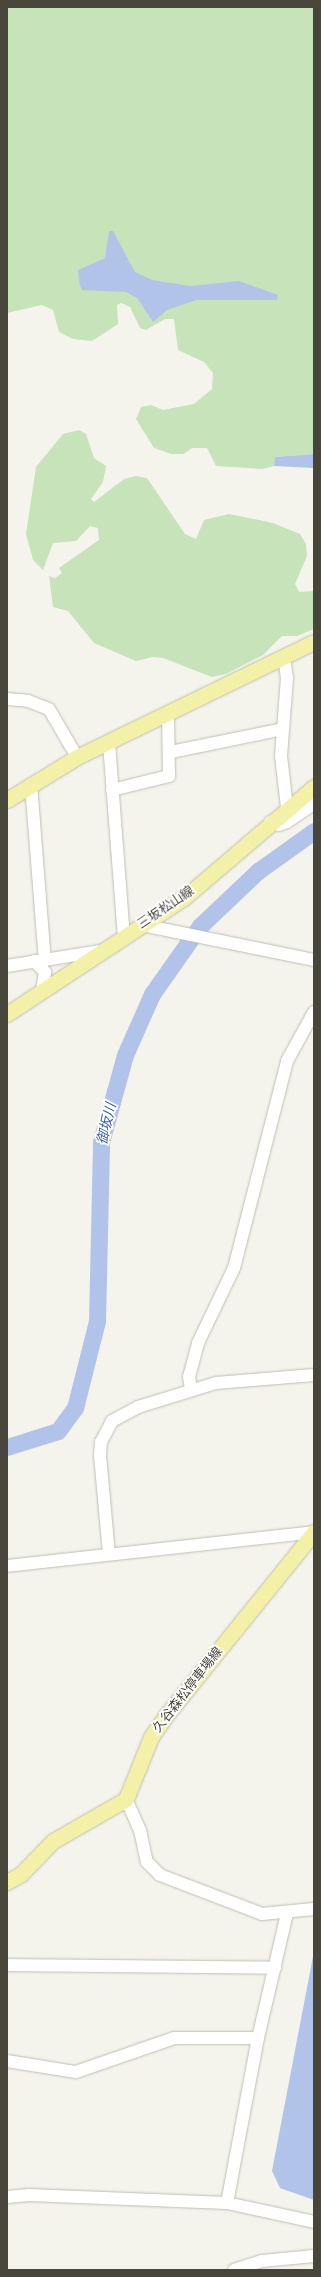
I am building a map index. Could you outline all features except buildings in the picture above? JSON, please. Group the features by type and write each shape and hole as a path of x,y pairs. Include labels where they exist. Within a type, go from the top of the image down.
{"main road":[{"path":"7,800 77,757 109,743 314,642"},
{"name":"三坂松山線","path":"7,1014 106,950 220,870 270,822 314,787"},
{"name":"久谷森松停車場線","path":"126,1799 152,1737 168,1713 314,1532"},
{"path":"7,1882 21,1874 53,1841 126,1799"}],"street":[{"path":"284,657 287,678 281,764 287,807"},
{"path":"7,699 28,701 49,710 77,757"},
{"path":"112,790 169,776 171,752 168,714"},
{"path":"171,752 283,729"},
{"path":"109,743 124,937"},
{"path":"31,784 40,961 45,972 42,991"},
{"path":"270,822 279,825 287,822 314,804"},
{"path":"142,925 175,933 314,960"},
{"path":"7,966 106,950"},
{"path":"191,1389 188,1377 198,1343 234,1268 287,1060 314,1012"},
{"path":"109,1554 100,1455 106,1431 123,1413 191,1389 216,1383 314,1375"},
{"path":"7,1566 314,1532"},
{"path":"126,1799 140,1830 147,1862 160,1875 248,1910 287,1913 314,1909"},
{"path":"227,2203 258,2038 287,1913"},
{"path":"7,1965 274,1968"},
{"path":"7,2061 76,2072 174,2038 258,2038"},
{"path":"7,2197 28,2195 227,2203 314,2222"},
{"path":"234,2270 262,2261 314,2256"}],"green space":[{"path":"7,7 314,7 314,454 275,457 274,466 262,469 216,466 207,448 192,448 184,454 171,454 154,448 136,419 141,407 151,405 163,410 194,404 212,389 213,373 204,362 178,350 174,319 165,319 146,330 140,328 130,307 121,303 117,305 118,324 92,341 73,339 59,332 53,310 42,305 7,313"},
{"path":"79,430 86,434 94,458 106,466 103,482 91,499 94,502 124,479 136,476 147,478 185,534 196,539 204,520 229,514 273,523 300,534 306,544 307,556 295,584 299,592 314,591 314,629 297,636 282,636 263,655 226,674 212,677 163,658 153,657 136,661 94,643 68,611 53,607 49,576 55,578 62,573 59,568 99,540 98,528 90,526 76,541 53,543 43,570 33,560 26,534 36,467 63,434"}],"water":[{"path":"109,231 113,231 135,272 152,280 190,286 239,281 278,295 277,300 196,300 167,310 153,322 137,298 126,292 82,290 80,286 78,270 105,258"},
{"path":"314,454 314,468 274,466 275,457"},
{"path":"314,1951 314,2200 280,2188 272,2171"}],"waterway":[{"name":"御坂川","path":"7,1447 58,1431 75,1408 97,1321 101,1142 125,1055 152,994 200,926 258,871 314,831"}]}
